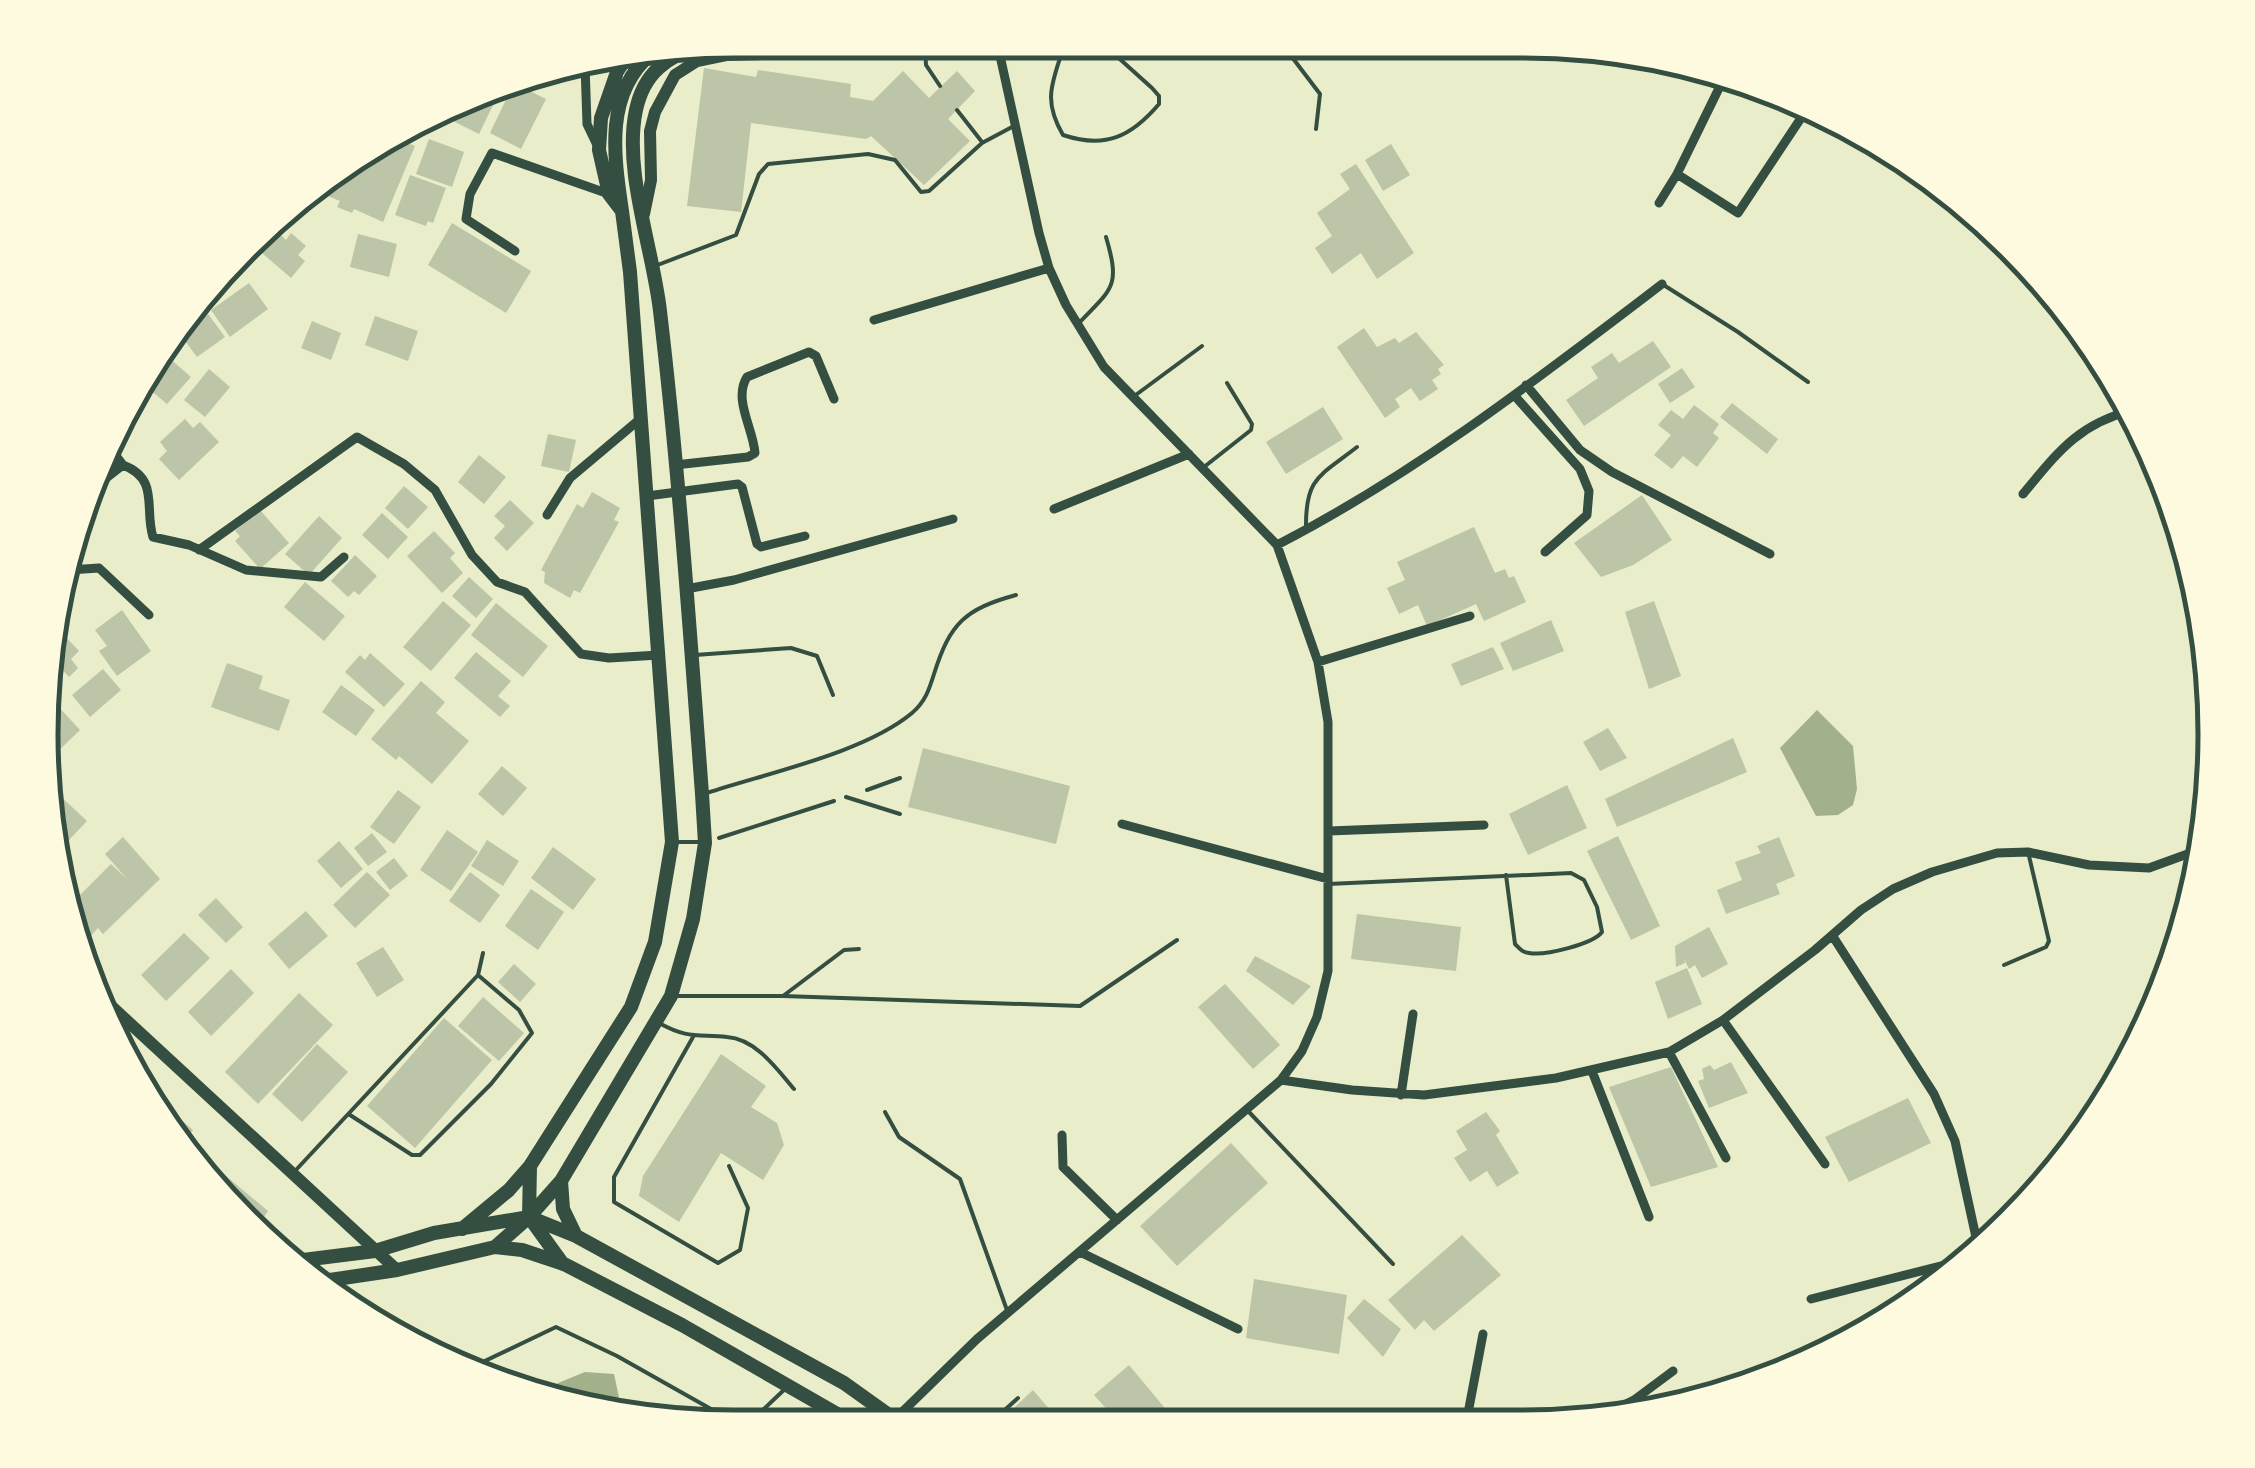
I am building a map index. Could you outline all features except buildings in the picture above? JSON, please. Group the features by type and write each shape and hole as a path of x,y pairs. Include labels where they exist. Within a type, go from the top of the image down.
{"main road":[{"path":"644,214 651,180 650,132 654,112 675,75 705,59"},
{"path":"495,1247 561,1180 670,996 693,919 706,842 655,266 634,158 633,126 642,89 652,71 666,61"},
{"path":"462,1228 500,1198 530,1166 631,1007 655,942 672,842 642,417 614,133 629,78 642,64"},
{"path":"621,67 602,118 599,150 609,194 622,211"},
{"path":"118,1014 397,1270"},
{"path":"530,1166 529,1216 564,1264"},
{"path":"561,1180 564,1209 576,1236"},
{"path":"308,1259 375,1251 434,1233 529,1216 576,1236 844,1383 879,1410"},
{"path":"334,1279 397,1270 495,1247 522,1250 564,1264 832,1410"}],"street":[{"path":"906,1410 976,1339 1280,1080 1302,1051 1317,1017 1328,971 1328,722 1318,662 1278,545 1104,368 1078,324 1049,268 1001,58"},
{"path":"586,74 588,124 599,150"},
{"path":"1659,203 1718,87"},
{"path":"1677,174 1738,213 1800,118"},
{"path":"515,250 466,219 470,194 492,153 609,194"},
{"path":"874,320 1049,268"},
{"path":"1278,545 1514,395 1662,284"},
{"path":"675,465 755,452 741,397 746,376 810,352 816,356 834,399"},
{"path":"1526,385 1580,450 1612,472 1770,554"},
{"path":"1514,395 1580,469 1589,491 1587,516 1545,552"},
{"path":"2023,494 2070,438 2117,414"},
{"path":"547,515 570,478 642,417"},
{"path":"199,550 357,437 404,464 435,490 472,556 496,582 525,592 582,654 610,658 660,655"},
{"path":"1054,509 1189,454"},
{"path":"117,457 123,465 137,470 146,486 154,537 246,570 317,577 344,557"},
{"path":"109,476 123,465"},
{"path":"647,496 738,484 757,544 761,547 805,536"},
{"path":"686,590 954,520"},
{"path":"78,569 99,568 149,615"},
{"path":"1318,662 1470,616"},
{"path":"1122,824 1328,882"},
{"path":"1329,831 1484,825"},
{"path":"1280,1080 1424,1095 1592,1071 1668,1052 1723,1020 1861,910 1932,872 1997,853 2028,852 2090,865 2149,868 2187,854"},
{"path":"1832,934 1934,1094 1955,1141 1975,1235"},
{"path":"1400,1094 1413,1014"},
{"path":"1723,1020 1825,1164"},
{"path":"1668,1052 1726,1158"},
{"path":"1592,1071 1648,1216"},
{"path":"1062,1135 1063,1166 1117,1220"},
{"path":"1080,1252 1238,1329"},
{"path":"1812,1299 1938,1267"},
{"path":"1469,1410 1482,1334"},
{"path":"1631,1402 1673,1371"}],"lane":[{"path":"925,58 940,86"},
{"path":"1060,58 1048,102 1053,117 1063,134 1104,142 1126,133 1159,104 1152,88 1119,58"},
{"path":"1293,58 1320,94 1316,129"},
{"path":"956,110 982,143"},
{"path":"655,266 736,235 759,174 768,164 868,154 895,160 921,192 929,191 982,143 1016,124"},
{"path":"1078,324 1108,292 1116,269 1106,237"},
{"path":"1662,284 1808,382"},
{"path":"1133,397 1202,346"},
{"path":"1204,468 1251,430 1252,424 1227,383"},
{"path":"1306,530 1306,502 1312,482 1358,446"},
{"path":"702,794 868,741 911,714 926,699 942,647 961,618 981,605 1016,596"},
{"path":"692,656 792,648 817,656 833,695"},
{"path":"846,797 900,814"},
{"path":"672,842 706,842"},
{"path":"2004,965 2046,947 2049,941 2050,932 2028,852"},
{"path":"1328,882 1506,875 1572,874 1584,880 1597,907 1602,932 1597,939 1578,946 1532,954 1522,951 1514,944 1506,875"},
{"path":"670,996 1080,1006 1178,940"},
{"path":"783,996 844,950 859,949"},
{"path":"292,1175 478,975 483,953"},
{"path":"350,1115 412,1156 420,1155 491,1084 532,1032 519,1010 478,975"},
{"path":"655,1020 682,1036 731,1036 764,1054 794,1089"},
{"path":"693,1037 614,1178 614,1202 718,1263 740,1250 748,1208 729,1166"},
{"path":"1246,1109 1393,1264"},
{"path":"885,1112 898,1137 960,1179 1008,1314"},
{"path":"762,1410 790,1384"},
{"path":"1005,1410 1018,1398"}],"path":[{"path":"706,842 900,778"},
{"path":"483,1362 556,1327 712,1409"}],"shaded area":[{"path":"1817,710 1853,746 1857,789 1853,805 1838,815 1816,816 1780,748"},
{"path":"585,1372 614,1374 620,1401 555,1386"}]}
